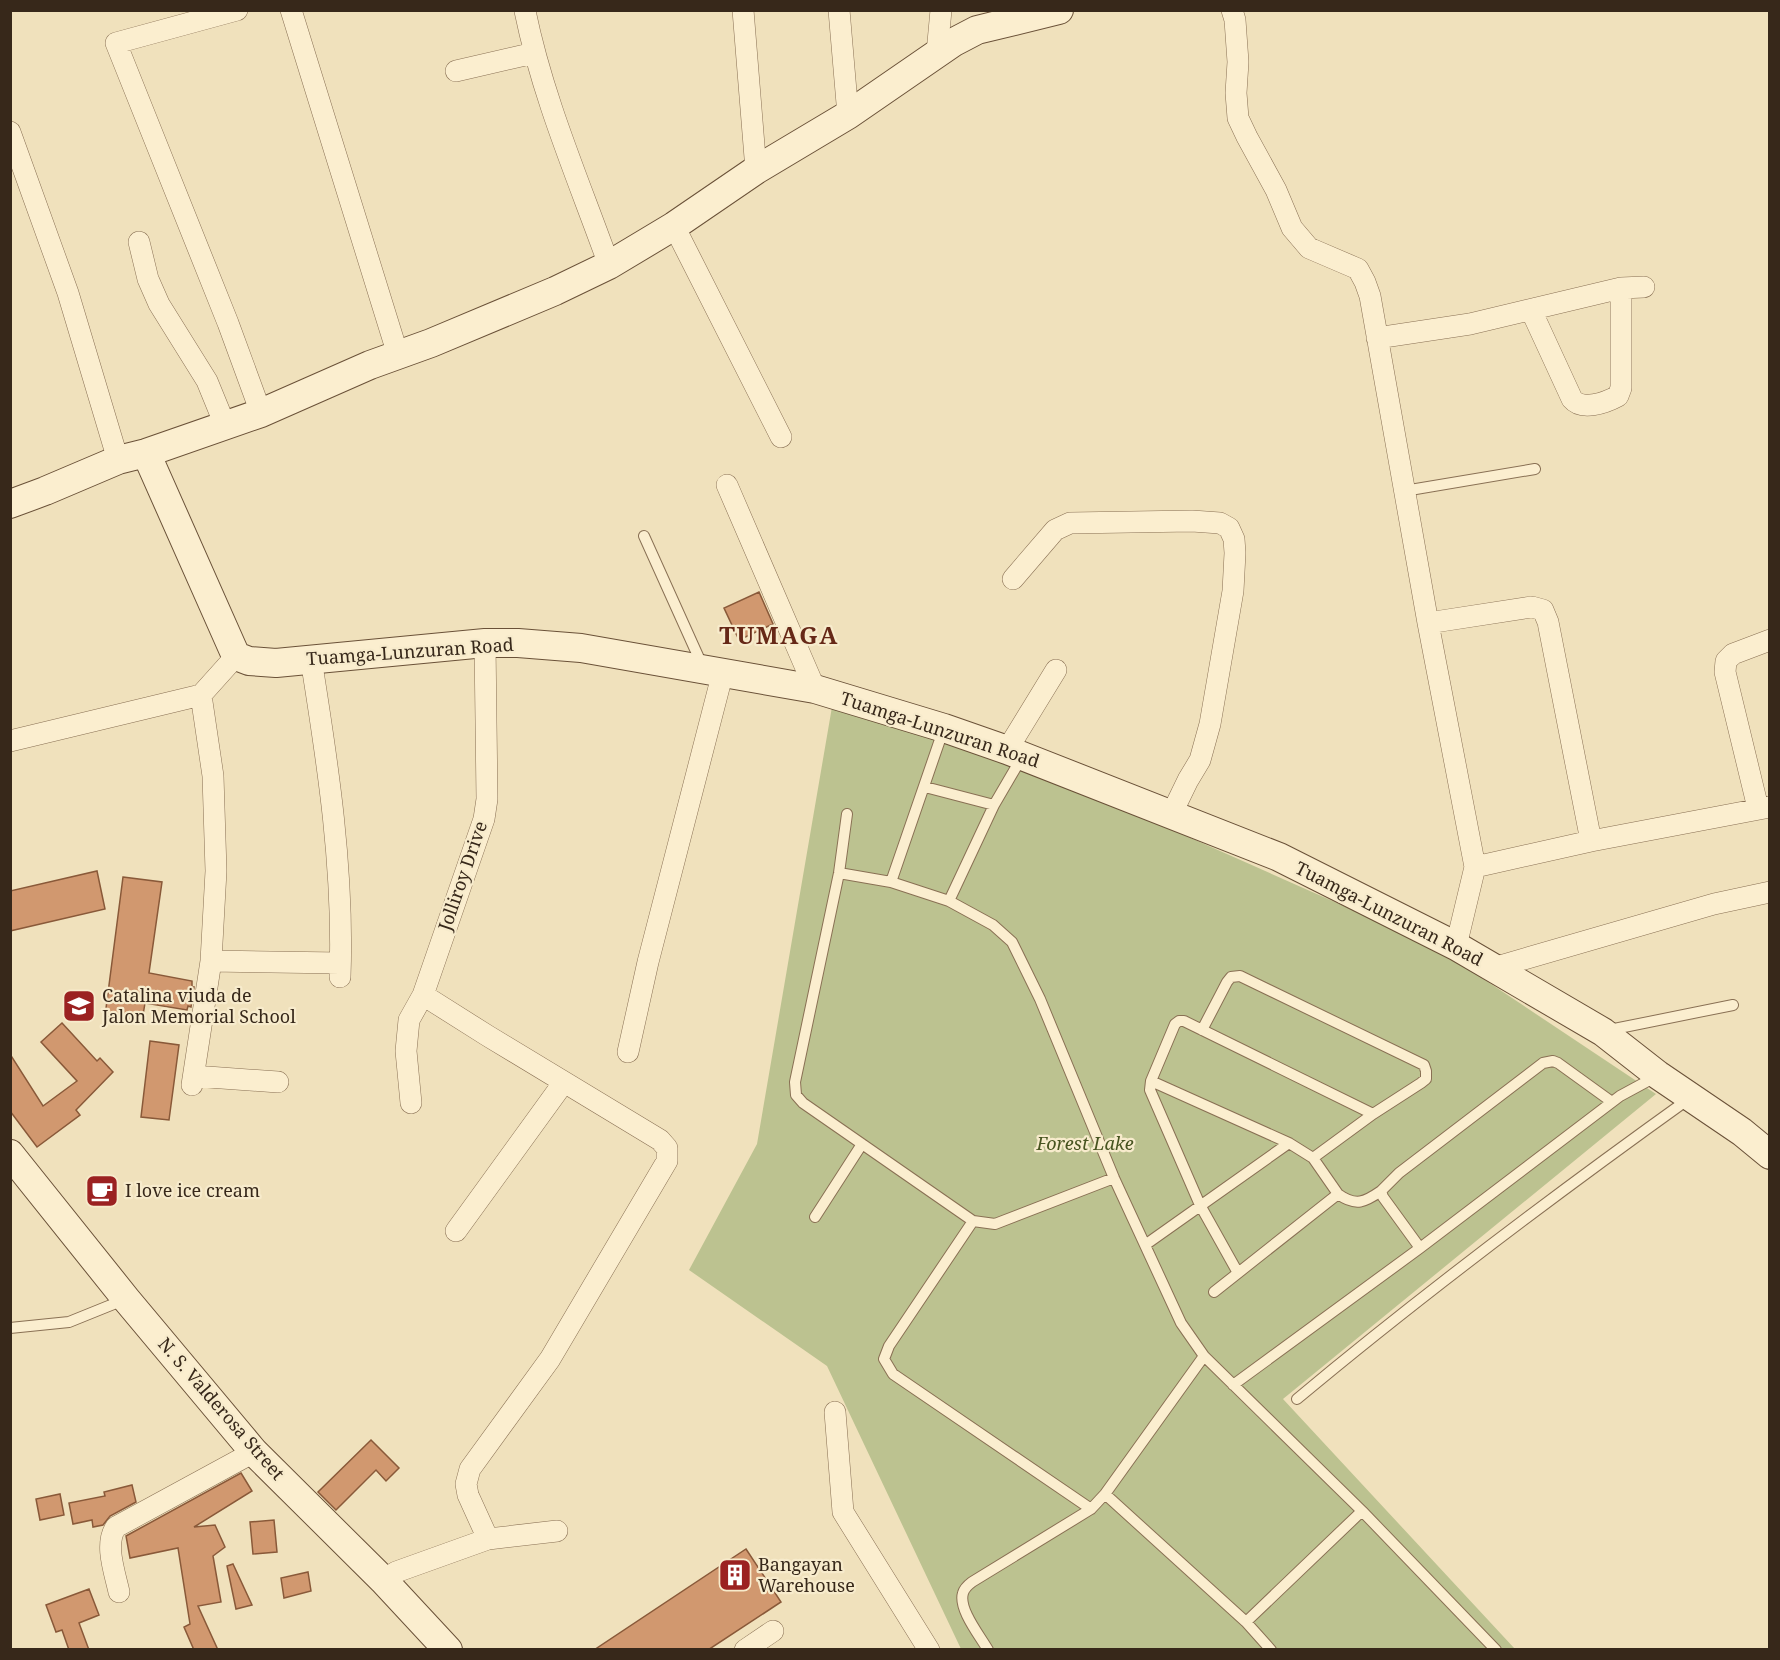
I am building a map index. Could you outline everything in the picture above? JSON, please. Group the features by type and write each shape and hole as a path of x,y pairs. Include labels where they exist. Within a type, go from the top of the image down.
{"street":[{"path":"237,10 116,43 228,323 261,413"},
{"path":"291,10 398,355"},
{"path":"743,10 756,170"},
{"path":"839,10 848,115"},
{"path":"937,53 941,10"},
{"path":"10,504 132,457 261,413 555,291 609,265 674,226 756,170 848,115 987,20 1059,10"},
{"path":"1232,10 1235,20 1238,62 1236,93 1238,118 1276,190 1292,228 1309,248 1358,269 1370,296 1474,867 1456,946"},
{"path":"525,11 534,53 559,129 609,265"},
{"path":"456,71 534,53"},
{"path":"10,132 132,457 236,656 201,695 10,741"},
{"path":"674,226 781,436"},
{"path":"139,242 148,279 159,304 207,381 225,425"},
{"path":"1377,338 1470,324 1621,288 1644,287"},
{"path":"1531,310 1572,399 1577,405 1584,406 1612,399 1618,396 1621,388 1621,288"},
{"path":"727,485 815,689"},
{"path":"1013,579 1055,530 1070,523 1192,521 1220,523 1229,528 1234,539 1235,553 1233,591 1210,724 1200,760 1171,815"},
{"path":"1428,622 1532,607 1543,610 1548,622 1591,841"},
{"path":"1474,867 1591,841 1764,808 1725,672 1726,661 1733,654 1770,640"},
{"name":"Tuamga-Lunzuran Road","path":"236,656 249,661 276,663 485,642 581,648 815,689 944,728 1015,753 1279,857 1456,946 1602,1032 1658,1075 1742,1132 1770,1155"},
{"name":"Jolliroy Drive","path":"411,1103 406,1051 409,1020 423,994 484,819 487,799 485,642"},
{"path":"211,961 340,970 338,848 327,756 311,659"},
{"path":"628,1052 714,670"},
{"path":"1015,753 1056,670"},
{"path":"201,695 213,776 216,872 211,961 193,1081 278,1082"},
{"path":"1493,968 1714,904 1770,892"},
{"path":"423,994 660,1140 667,1148 667,1161 550,1359 470,1469 465,1484 488,1539"},
{"path":"456,1231 564,1082"},
{"name":"N. S. Valderosa Street","path":"11,1155 126,1299 254,1452 383,1580 448,1650"},
{"path":"836,1412 843,1512 929,1650"},
{"path":"119,1592 111,1554 111,1536 116,1527 254,1452"},
{"path":"383,1580 396,1572 488,1539 557,1531"},
{"path":"745,1650 772,1631"}],"lane":[{"path":"1404,491 1535,470"},
{"path":"644,536 714,670"},
{"path":"891,882 944,728"},
{"path":"949,901 994,805 1015,753"},
{"path":"925,787 994,805"},
{"path":"847,814 839,873 795,1082 796,1095 803,1103 973,1221 995,1224 1114,1178"},
{"path":"839,873 891,882 949,901 993,926 1012,942 1040,999 1114,1178 1181,1323 1204,1356 1362,1511 1496,1650"},
{"path":"1202,1030 1227,982 1231,977 1240,976 1424,1065 1426,1079 1313,1158"},
{"path":"1602,1032 1733,1005"},
{"path":"1238,1273 1200,1204 1150,1090 1150,1081 1175,1024 1184,1021 1373,1114"},
{"path":"1150,1081 1289,1143 1313,1158 1338,1194 1348,1201 1357,1202 1368,1200 1381,1191 1400,1173 1543,1063 1553,1061 1558,1063 1612,1102"},
{"path":"1233,1385 1420,1248 1612,1102 1658,1075"},
{"path":"1297,1399 1574,1181 1690,1097"},
{"path":"1145,1245 1289,1143"},
{"path":"815,1217 862,1144"},
{"path":"1381,1191 1420,1248"},
{"path":"1214,1292 1338,1194"},
{"path":"973,1221 889,1346 884,1359 893,1374 1091,1509"},
{"path":"10,1328 69,1322 126,1299"},
{"path":"988,1650 964,1610 963,1591 972,1582 1091,1509 1105,1494 1204,1356"},
{"path":"1105,1494 1246,1622 1271,1650"},
{"path":"1246,1622 1362,1511"}],"green space":[{"name":"Forest Lake","path":"833,701 1024,764 1434,946 1656,1094 1283,1399 1515,1649 961,1649 827,1366 689,1270 757,1144"}],"building":[{"path":"759,592 773,624 739,640 724,608"},
{"path":"97,871 105,909 10,931 10,891"},
{"path":"123,877 162,882 149,973 192,981 192,987 194,987 191,1007 188,1006 187,1010 145,1003 142,1021 105,1016"},
{"path":"62,1023 97,1061 100,1058 113,1072 76,1110 80,1115 37,1147 10,1111 10,1054 43,1106 77,1081 41,1042"},
{"path":"150,1041 179,1045 169,1120 141,1117"},
{"path":"371,1440 399,1468 386,1481 376,1470 336,1510 318,1492"},
{"path":"241,1473 252,1491 194,1527 215,1525 225,1547 213,1556 221,1602 198,1606 218,1650 194,1650 184,1627 190,1624 178,1548 130,1558 126,1536"},
{"path":"132,1485 136,1502 110,1516 103,1525 93,1527 92,1520 73,1524 69,1503 105,1496 104,1492"},
{"path":"60,1494 64,1515 40,1520 36,1499"},
{"path":"274,1520 277,1552 253,1554 250,1522"},
{"name":"Bangayan Warehouse","path":"746,1549 781,1602 708,1650 594,1650"},
{"path":"233,1564 252,1605 236,1609 227,1566"},
{"path":"308,1572 311,1591 284,1598 281,1578"},
{"path":"89,1589 99,1615 79,1623 89,1650 69,1650 62,1630 56,1632 46,1605"}],"place":[{"name":"Catalina viuda de Jalon Memorial School","path":"79,1006"},
{"name":"I love ice cream","path":"102,1191"},
{"name":"Bangayan Warehouse","path":"735,1575"}],"district":[{"name":"TUMAGA","path":"779,636"}]}
